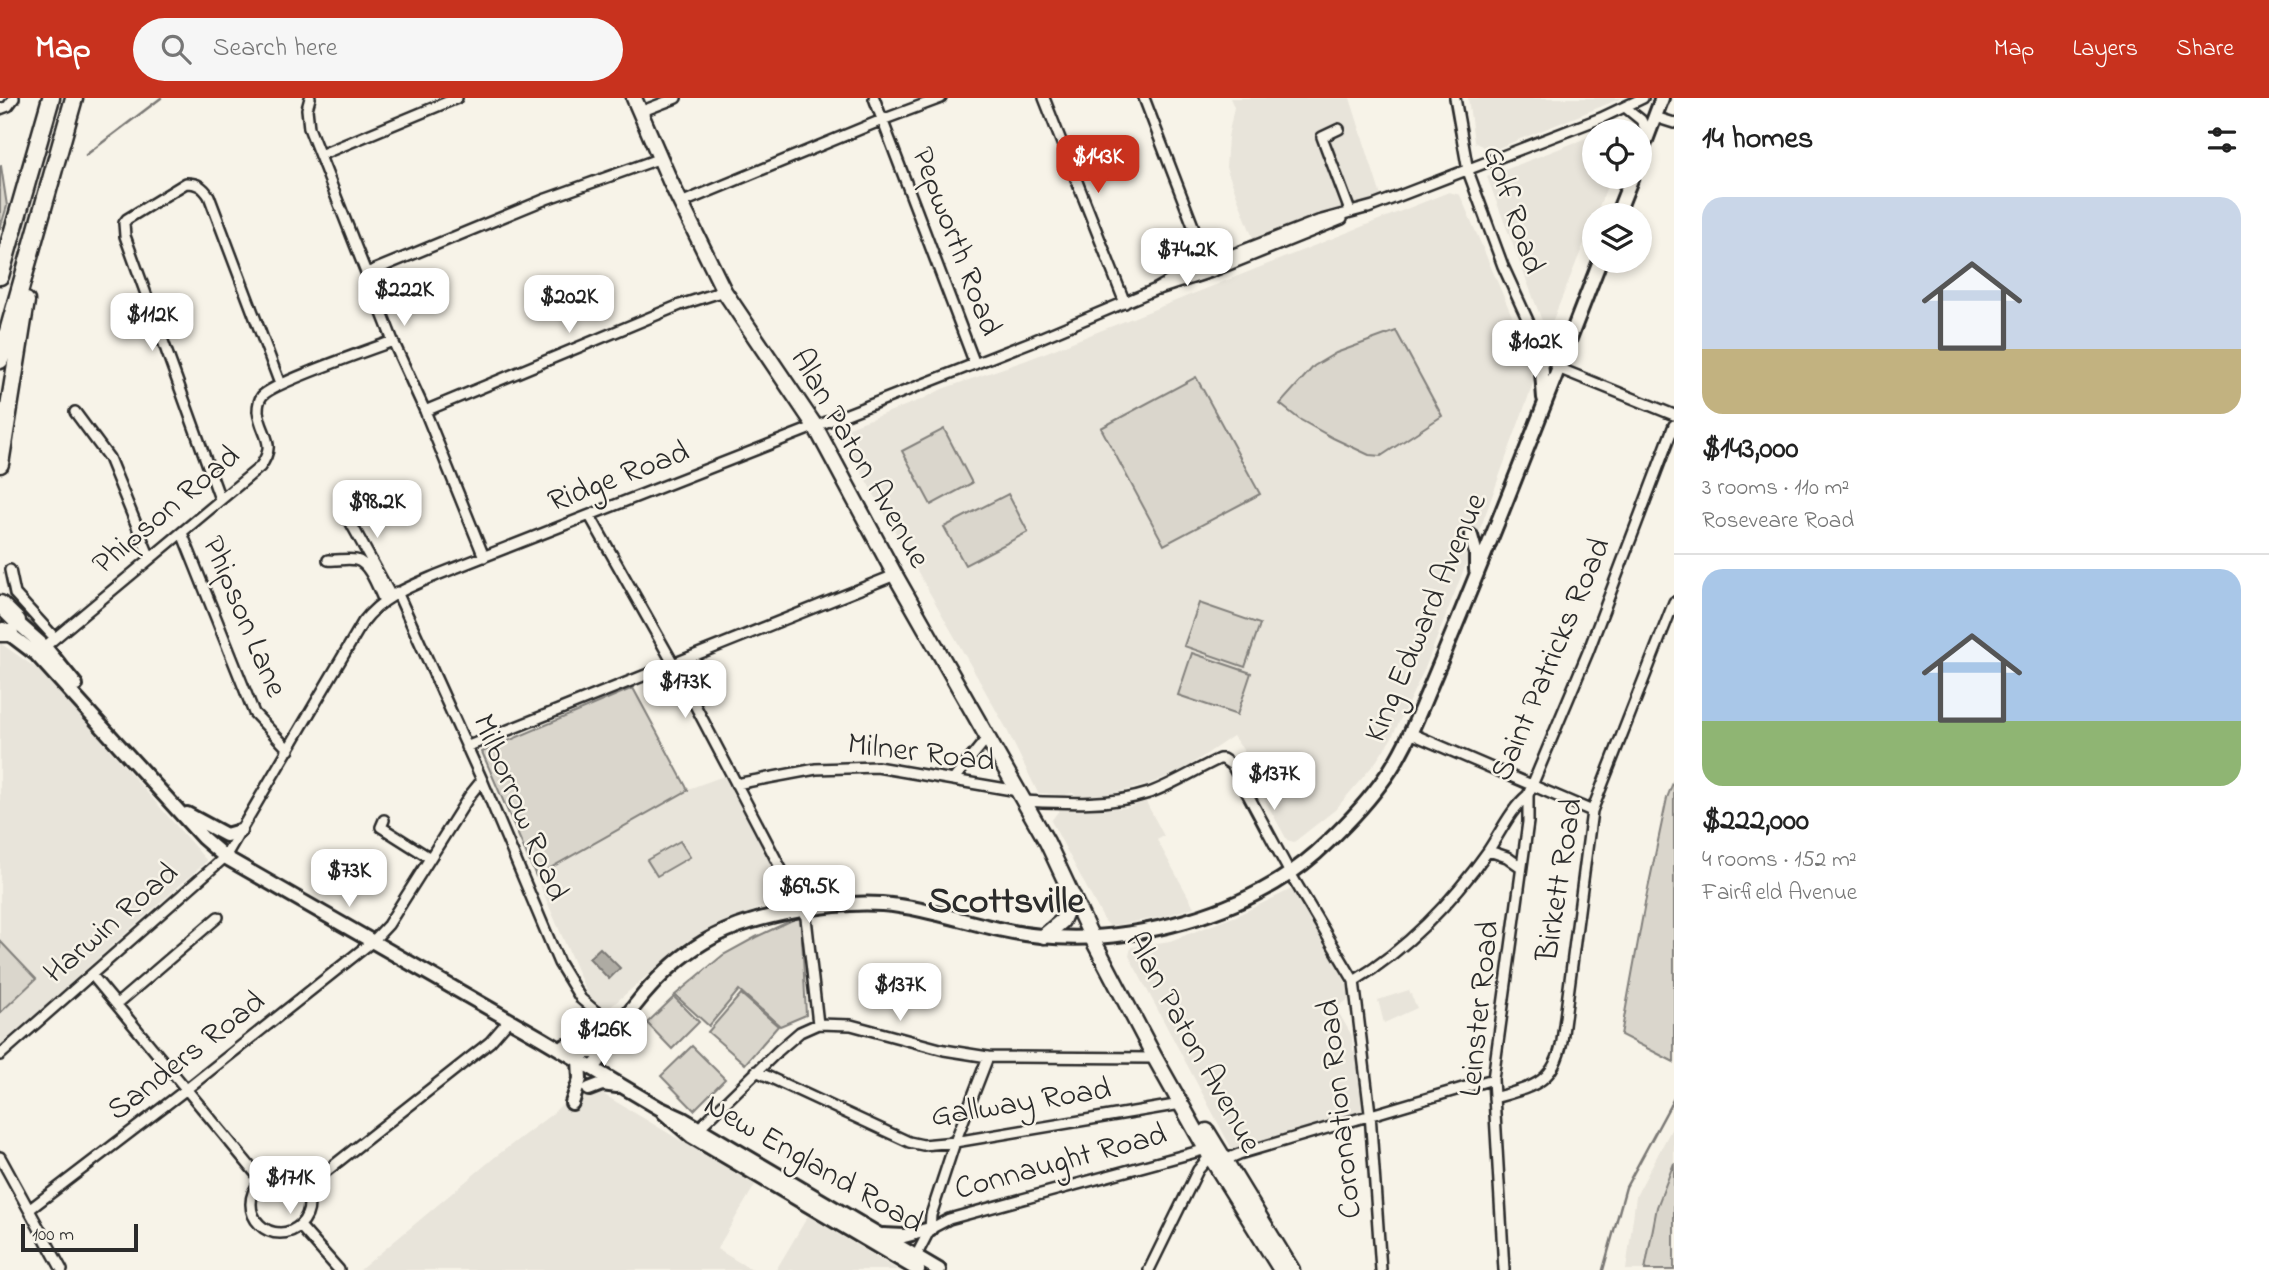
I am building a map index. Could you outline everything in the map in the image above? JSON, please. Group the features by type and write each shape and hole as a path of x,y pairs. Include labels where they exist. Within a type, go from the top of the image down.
{"highway":[{"path":"0,276 51,98"},
{"path":"0,360 74,98"},
{"path":"0,257 23,196"},
{"path":"0,464 39,219"},
{"path":"0,607 7,629"}],"main road":[{"name":"Alan Paton Avenue","path":"637,105 724,290 815,426 894,575 1048,842 1096,937 1292,1270"},
{"name":"Alan Paton Avenue","path":"1048,842 1068,869 1096,937 1155,1058 1208,1153 1281,1270"},
{"path":"1044,936 1062,921 1073,896"}],"street":[{"path":"0,109 8,106 14,98"},
{"path":"310,98 307,117 320,155 393,341 425,411 484,557"},
{"path":"320,155 457,98"},
{"path":"637,105 677,98"},
{"name":"Pepworth Road","path":"874,98 975,363"},
{"path":"681,203 941,98"},
{"path":"1044,98 1125,303"},
{"path":"1144,98 1210,268"},
{"name":"Golf Road","path":"1455,98 1468,171 1503,266 1540,347 1558,368"},
{"name":"Ridge Road","path":"225,857 363,622 373,609 391,596 1125,303 1182,274 1210,268 1468,171 1643,98"},
{"path":"1652,124 1662,98"},
{"path":"1625,107 1640,119"},
{"path":"1655,117 1674,123"},
{"path":"1339,129 1322,138 1350,211"},
{"path":"367,273 557,195 661,158"},
{"path":"220,499 125,236 124,223 130,217 186,183 204,189 281,384"},
{"name":"Ridge Road","path":"1210,268 1350,211 1373,206"},
{"name":"King Edward Avenue","path":"600,1060 619,1026 667,971 705,942 748,923 805,909 845,904 880,904 921,911 987,928 1044,936 1096,937 1178,924 1236,901 1290,873 1318,851 1369,798 1389,772 1410,733 1475,578 1595,273"},
{"path":"425,411 680,305 724,290"},
{"path":"1532,332 1546,340 1568,342"},
{"name":"Phipson Road","path":"45,646 260,467 269,444 258,412 258,404 263,394 281,384 393,341"},
{"path":"1540,347 1544,405"},
{"path":"1558,368 1674,415"},
{"path":"75,412 109,458 150,558"},
{"name":"Saint Patricks Road","path":"1354,981 1392,955 1447,901 1489,851 1514,809 1529,790 1588,652 1674,425"},
{"path":"342,493 347,516 391,596"},
{"path":"590,516 674,665 790,886 805,909 818,1024"},
{"name":"Phipson Lane","path":"181,533 255,715 289,750"},
{"path":"1471,536 1476,559 1475,578"},
{"path":"328,560 352,559 365,564 391,596"},
{"path":"10,570 15,594 45,646"},
{"path":"466,747 894,575"},
{"name":"Milborrow Road","path":"391,596 482,780 559,963 581,999 619,1026"},
{"name":"Birkett Road","path":"1494,1098 1533,1085 1547,1076 1557,1064 1592,811 1674,602"},
{"name":"New England Road","path":"7,629 45,646 84,701 146,774 203,838 225,857 579,1060 600,1060 619,1084 695,1132 916,1264 939,1270"},
{"path":"1410,733 1529,790 1592,811"},
{"path":"953,780 987,738"},
{"name":"Milner Road","path":"736,784 786,773 848,766 877,767 1062,803 1132,797 1175,782 1219,759 1231,765"},
{"name":"Coronation Road","path":"1231,765 1290,873 1354,981 1370,1113 1381,1270"},
{"name":"Sanders Road","path":"30,1209 373,941 388,925 482,780"},
{"name":"Leinster Road","path":"1504,1270 1493,1079 1528,822 1529,790"},
{"path":"175,807 215,831 226,835 240,831"},
{"path":"384,820 381,827 430,858"},
{"path":"1489,851 1507,857 1521,867"},
{"name":"Harwin Road","path":"0,1055 225,857"},
{"path":"117,1004 218,917"},
{"path":"92,975 188,1088 262,1181"},
{"path":"305,1188 490,1042 509,1020"},
{"path":"695,1132 756,1071 800,1032 830,1022 988,1057 1155,1058"},
{"path":"541,1038 600,1060 619,1084"},
{"path":"879,1235 904,1236 930,1228 931,1215 955,1142 988,1057"},
{"path":"572,1103 580,1079 579,1060"},
{"name":"Gallway Road","path":"756,1071 909,1142 923,1145 1181,1104"},
{"path":"1225,1160 1370,1113 1493,1079"},
{"path":"589,1089 602,1084 619,1084"},
{"name":"New England Road","path":"695,1132 879,1235 916,1264"},
{"path":"1149,1270 1208,1153"},
{"name":"Connaught Road","path":"916,1264 930,1228 949,1219 1208,1153"},
{"path":"0,1157 62,1270"},
{"path":"273,1175 285,1175 296,1179 305,1188 310,1201 308,1215 300,1226 283,1234 265,1230 257,1223 251,1197 262,1181 273,1175"},
{"path":"300,1226 339,1270"}],"shaded area":[{"path":"1230,98 1350,98 1381,196 1254,241 1226,167 1234,107"},
{"path":"1468,98 1622,98 1491,151 1474,142"},
{"path":"1582,140 1582,189 1606,189 1600,203 1582,203 1582,248 1550,327 1544,326 1487,177"},
{"path":"0,167 7,206 0,229"},
{"path":"1449,192 1460,195 1515,323 1534,374 1534,381 1425,668 1391,739 1375,763 1335,810 1294,842 1287,840 1242,758 1244,751 1233,736 1183,770 1147,785 1106,795 1077,797 1073,793 1038,793 1005,726 841,436 844,429 942,389 1027,360"},
{"path":"1396,331 1442,416 1381,456 1369,455 1333,438 1299,419 1280,404 1314,366 1336,353"},
{"path":"1196,377 1260,494 1164,545 1101,428"},
{"path":"944,429 972,483 931,505 902,451"},
{"path":"1008,494 1028,532 965,565 944,527"},
{"path":"1199,603 1260,624 1245,667 1184,646"},
{"path":"0,643 43,673 207,861 0,1049"},
{"path":"1192,653 1251,673 1237,715 1178,695"},
{"path":"633,688 688,789 724,776 788,895 686,942 607,1010 589,998 482,752"},
{"path":"633,688 688,790 536,876 482,752"},
{"path":"1674,780 1674,1062 1621,1035 1645,903 1667,798"},
{"path":"1146,802 1164,836 1157,840 1194,907 1162,917 1110,926 1104,920 1051,821 1060,809 1125,808"},
{"path":"680,841 690,857 657,876 647,860"},
{"path":"1296,887 1329,946 1352,997 1336,1008 1352,1036 1353,1051 1358,1050 1365,1113 1233,1151 1129,956 1131,947 1170,941 1236,916"},
{"path":"801,916 806,1015 780,1026 739,990 709,1026 675,995 723,955"},
{"path":"0,941 36,979 0,1013"},
{"path":"600,948 620,968 609,979 589,958"},
{"path":"1409,990 1417,1008 1384,1023 1378,1000"},
{"path":"741,994 778,1026 745,1064 708,1032"},
{"path":"674,997 699,1022 672,1049 647,1023"},
{"path":"692,1046 725,1079 694,1110 661,1076"},
{"path":"578,1079 755,1185 717,1249 752,1270 360,1270 495,1157 552,1114 567,1099"},
{"path":"1674,1124 1674,1270 1626,1270 1636,1196"},
{"path":"1674,1163 1674,1270 1645,1270 1657,1207"},
{"path":"808,1216 898,1270 776,1270"}],"waterway":[{"path":"86,155 161,98"},
{"path":"1603,1270 1626,1187 1674,1098"}],"district":[{"name":"Scottsville","path":"1006,903"}]}
